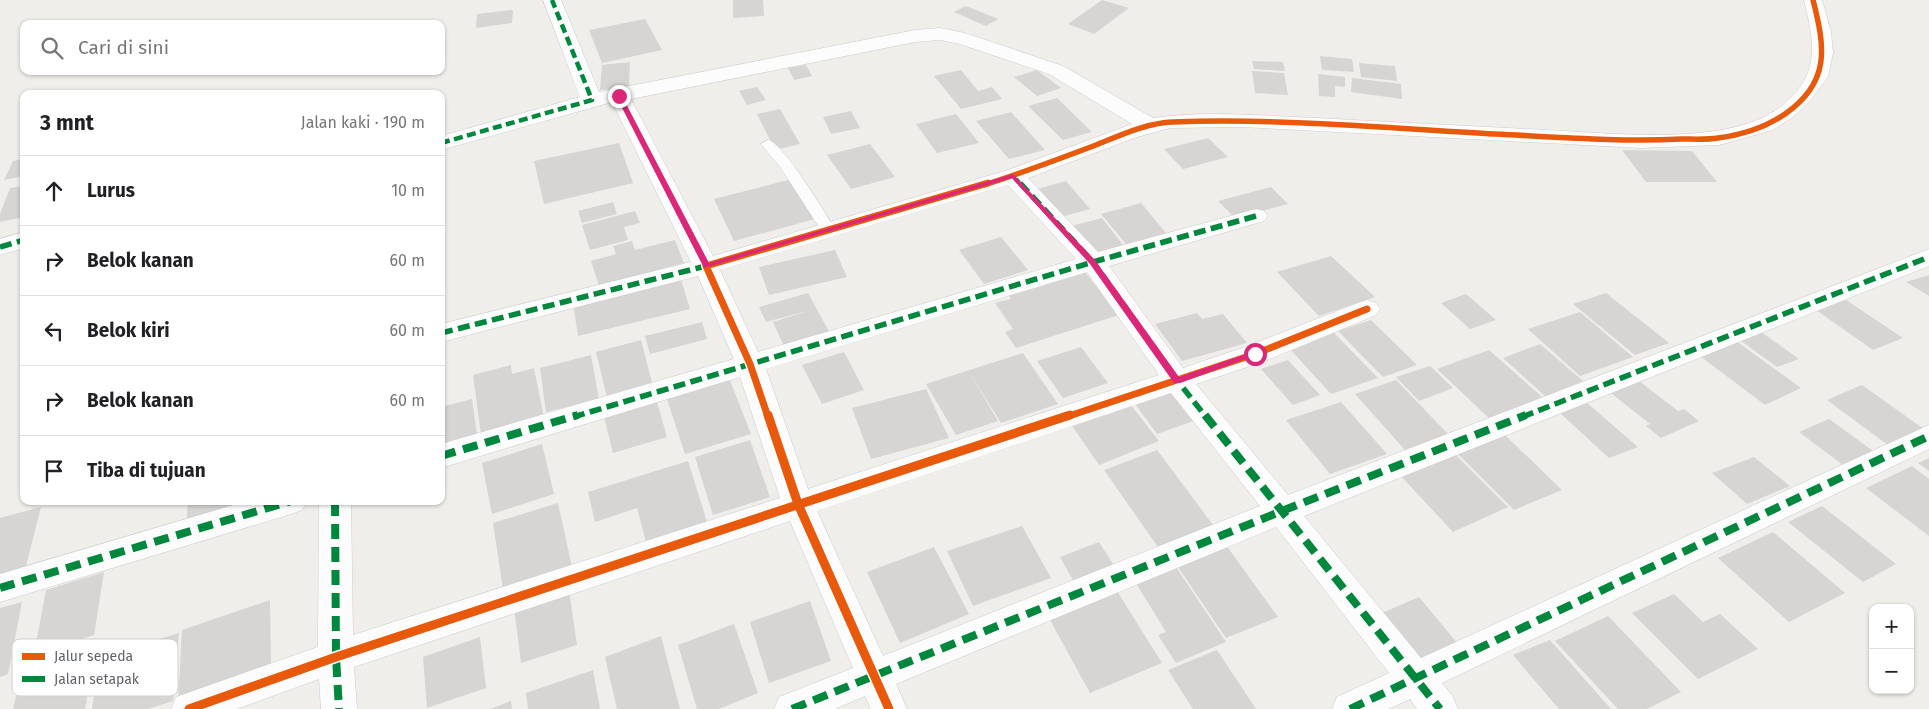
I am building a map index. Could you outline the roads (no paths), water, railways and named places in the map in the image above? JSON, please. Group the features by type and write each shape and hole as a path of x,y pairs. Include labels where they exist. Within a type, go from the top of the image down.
{"street":[{"path":"552,0 592,100"},
{"path":"445,332 706,266 829,232 1013,176 1150,125 1190,120 1242,120 1641,141 1719,138 1741,133 1765,125 1786,113 1802,98 1818,77 1823,53 1821,32 1813,0"},
{"path":"445,143 592,100 914,36 940,34 965,39 1056,70 1150,125"},
{"path":"619,96 706,266 750,364 798,504 889,709"},
{"path":"1013,176 1093,262 1177,380 1440,709"},
{"path":"445,455 1093,262 1256,216"},
{"path":"0,247 20,241"},
{"path":"792,709 1282,512 1929,256"},
{"path":"189,709 336,657 1255,354 1367,309"},
{"path":"1350,709 1929,436"},
{"path":"0,588 278,505"},
{"path":"335,505 336,657 339,709"}],"lane":[{"path":"768,144 787,166 829,232"}]}
